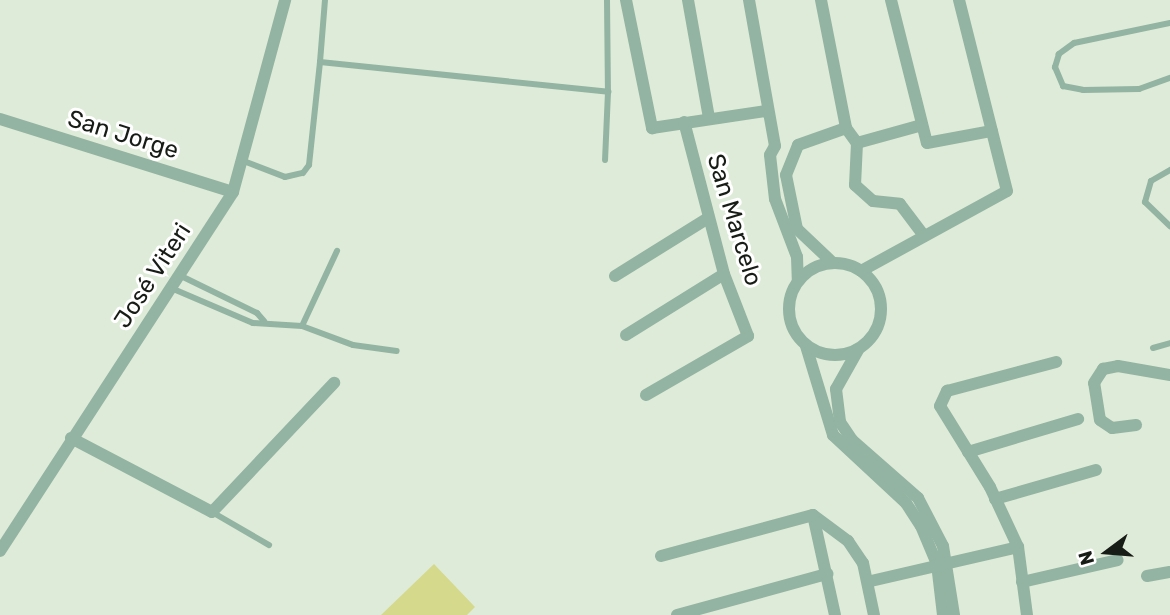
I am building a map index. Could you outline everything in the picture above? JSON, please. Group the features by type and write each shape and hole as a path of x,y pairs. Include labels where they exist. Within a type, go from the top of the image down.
{"street":[{"name":"José Viteri","path":"0,551 233,192 285,0"},
{"path":"626,0 652,128 766,111"},
{"path":"688,0 709,118"},
{"path":"748,0 766,111 775,146 770,155 775,199 797,257 798,281 788,307 796,335 806,346 833,435 886,474"},
{"path":"821,0 846,128 857,143 852,172 860,194 900,204 924,236"},
{"path":"891,0 927,143 992,131"},
{"path":"861,271 1007,191 958,0"},
{"name":"San Jorge","path":"0,119 233,192"},
{"name":"San Marcelo","path":"646,395 745,342 749,328 724,274 684,122"},
{"path":"857,143 922,125"},
{"path":"791,153 829,133 846,128"},
{"path":"775,146 791,153"},
{"path":"791,153 787,196 797,229 833,263 861,271 872,282 881,311 874,333 858,350 835,389 837,412 852,440 886,474 921,526 942,563 954,615"},
{"path":"615,276 708,218"},
{"path":"798,281 833,263"},
{"path":"626,335 724,274"},
{"path":"806,346 839,356 858,350"},
{"path":"1027,615 1018,547 995,499 940,406 947,391 1056,362"},
{"path":"1136,425 1112,428 1100,420 1094,383 1103,369 1118,366 1170,374"},
{"path":"71,438 212,512 334,383"},
{"path":"968,452 1078,418"},
{"path":"995,499 1096,470"},
{"path":"661,556 813,515"},
{"path":"813,515 835,615"},
{"path":"813,515 848,541 871,581 874,615"},
{"path":"871,581 1018,547"},
{"path":"1022,582 1118,559"},
{"path":"942,563 943,615"},
{"path":"1147,576 1170,572"},
{"path":"677,615 828,574"}],"lane":[{"path":"242,160 285,177 303,173 309,165 326,0"},
{"path":"605,160 608,92 607,0"},
{"path":"1170,23 1074,43 1059,54 1055,67 1063,86 1083,90 1139,89 1170,78"},
{"path":"320,62 608,92"},
{"path":"1170,170 1151,181 1146,202 1170,226"},
{"path":"302,326 337,251"},
{"path":"179,275 264,321"},
{"path":"170,288 253,323 264,321 302,326 352,345 397,351"},
{"path":"1153,348 1170,343"},
{"path":"212,512 269,545"}],"building":[{"path":"434,564 475,607 467,615 381,615"}]}
